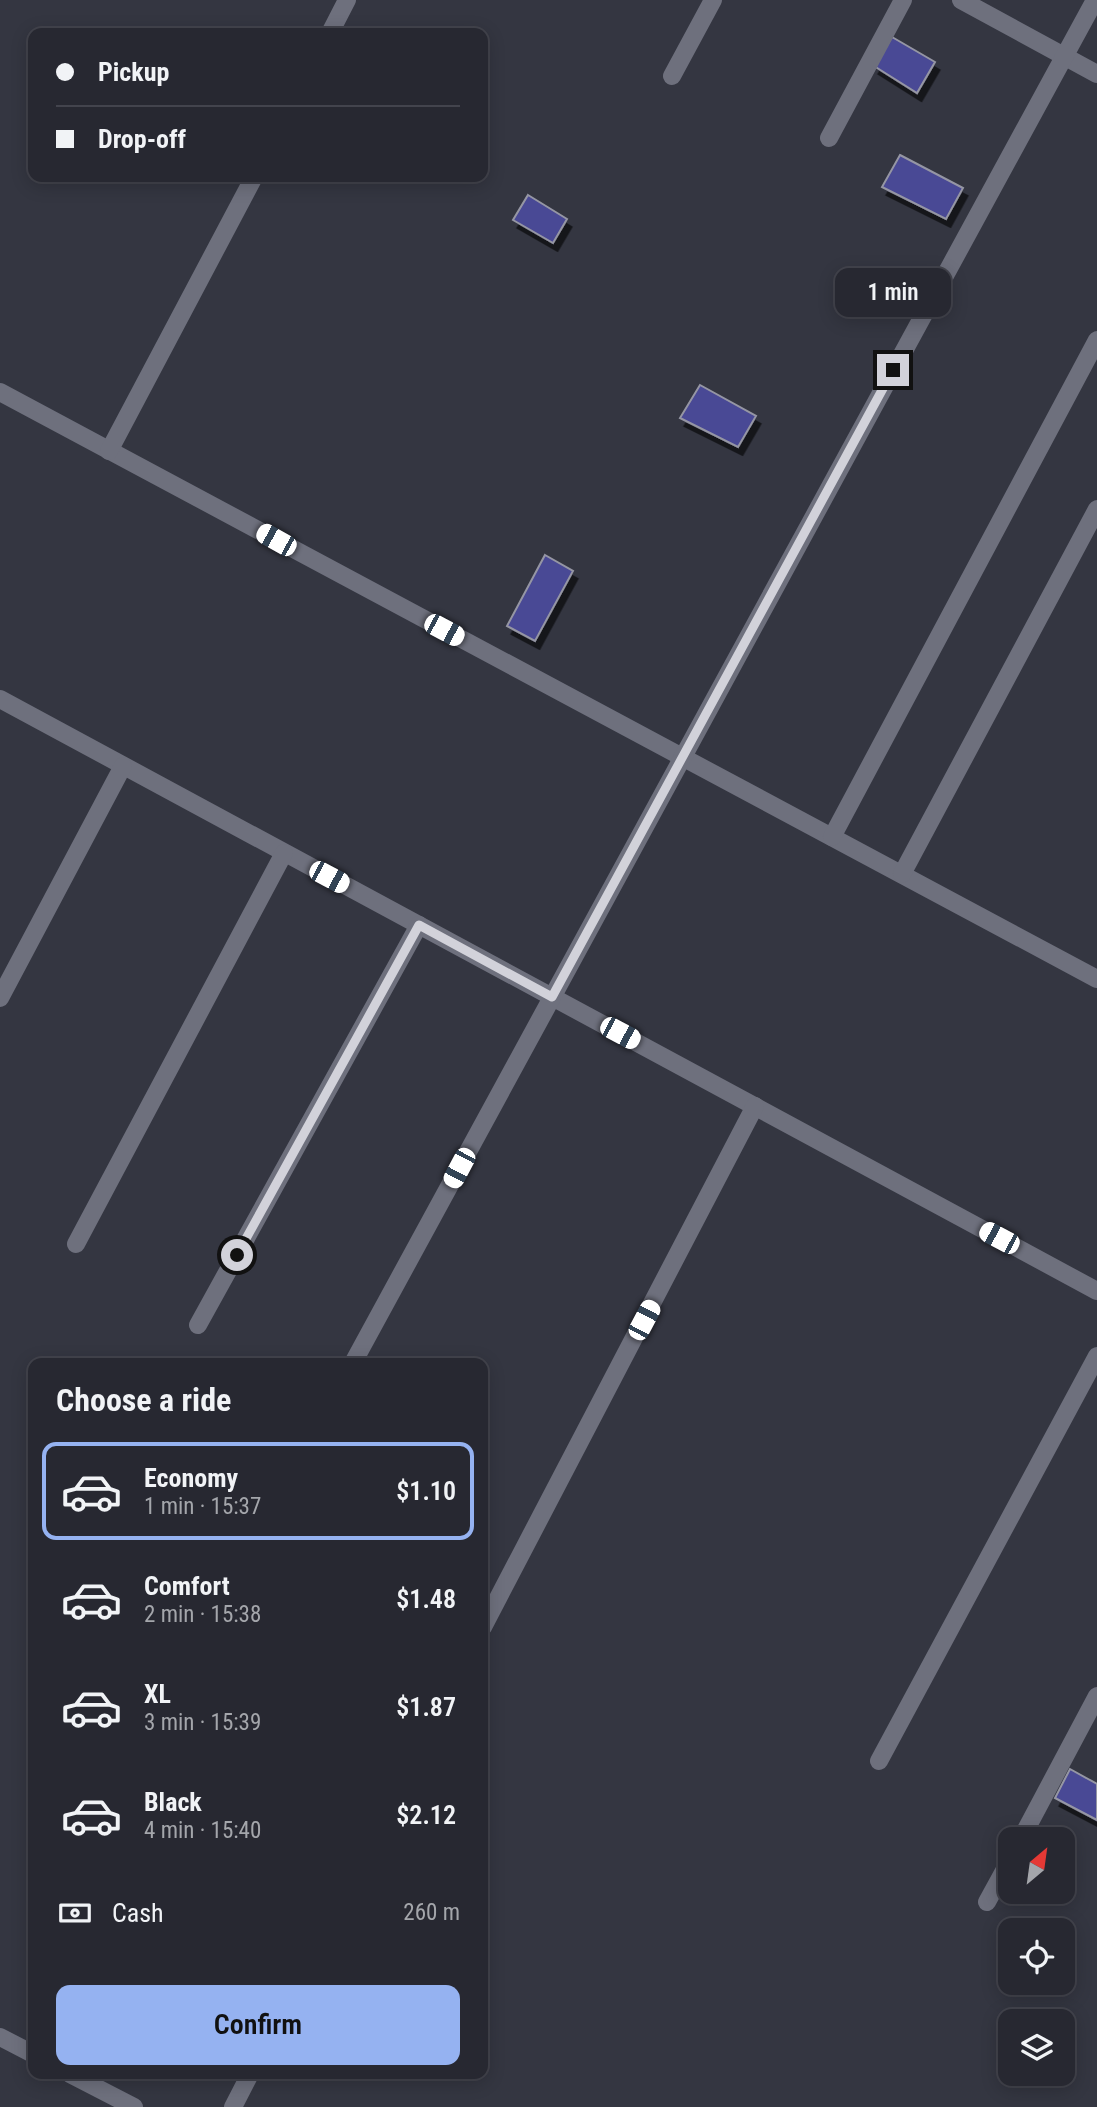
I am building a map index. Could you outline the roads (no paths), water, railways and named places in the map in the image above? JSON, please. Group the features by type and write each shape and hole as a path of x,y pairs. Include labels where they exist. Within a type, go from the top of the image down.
{"street":[{"path":"333,28 347,0"},
{"path":"671,76 713,0"},
{"path":"829,138 902,0"},
{"path":"961,0 1097,74"},
{"path":"356,1358 1095,0"},
{"path":"109,451 251,182"},
{"path":"832,837 1097,340"},
{"path":"0,392 1097,979"},
{"path":"902,874 1097,509"},
{"path":"0,699 1097,1290"},
{"path":"0,998 123,766"},
{"path":"76,1244 284,853"},
{"path":"198,1325 419,925"},
{"path":"488,1618 755,1106"},
{"path":"879,1761 1097,1356"},
{"path":"1027,1827 1097,1696"},
{"path":"987,1902 998,1882"},
{"path":"0,2037 28,2051"},
{"path":"81,2079 134,2107"},
{"path":"233,2107 247,2079"}]}
